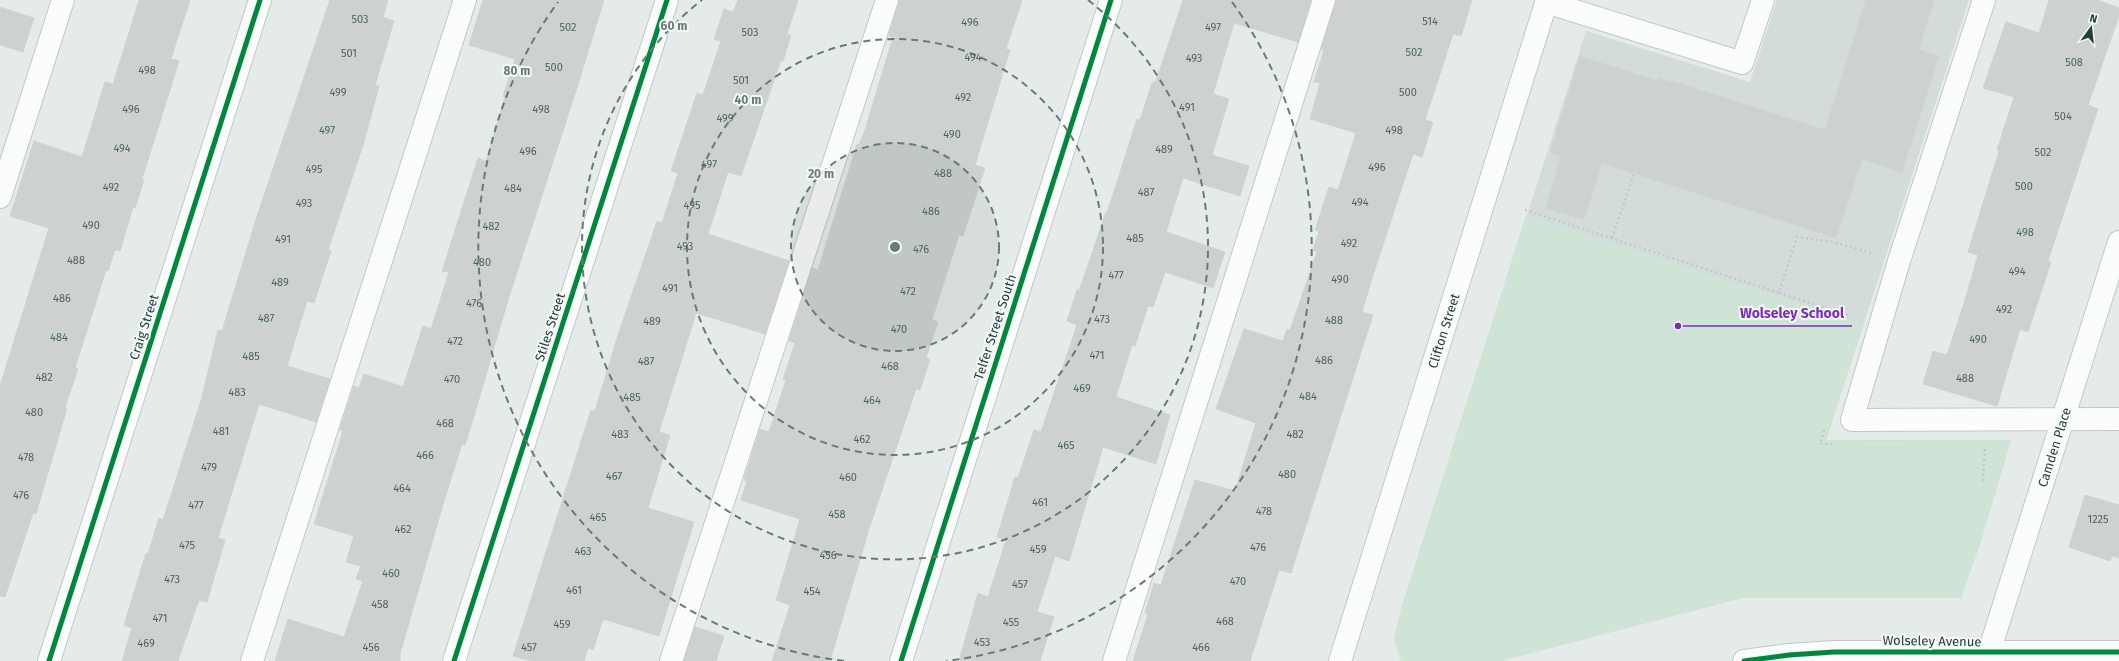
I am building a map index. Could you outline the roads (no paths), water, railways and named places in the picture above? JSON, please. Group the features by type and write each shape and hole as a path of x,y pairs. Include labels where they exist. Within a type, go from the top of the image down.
{"street":[{"path":"0,197 63,0"},
{"name":"Craig Street","path":"49,661 260,0"},
{"path":"252,661 464,0"},
{"name":"Stiles Street","path":"454,661 667,0"},
{"path":"671,661 887,0"},
{"name":"Telfer Street South","path":"901,661 1111,0"},
{"path":"1114,661 1324,0"},
{"path":"1546,1 1742,62 1763,0"},
{"path":"1984,0 1899,261 1852,420 2119,419"},
{"name":"Clifton Street","path":"1340,661 1546,1"},
{"name":"Camden Place","path":"1989,652 2119,242"},
{"name":"Wolseley Avenue","path":"1744,661 1789,655 1834,652 2119,652"}],"place":[{"name":"Wolseley School","path":"1678,326"}]}
